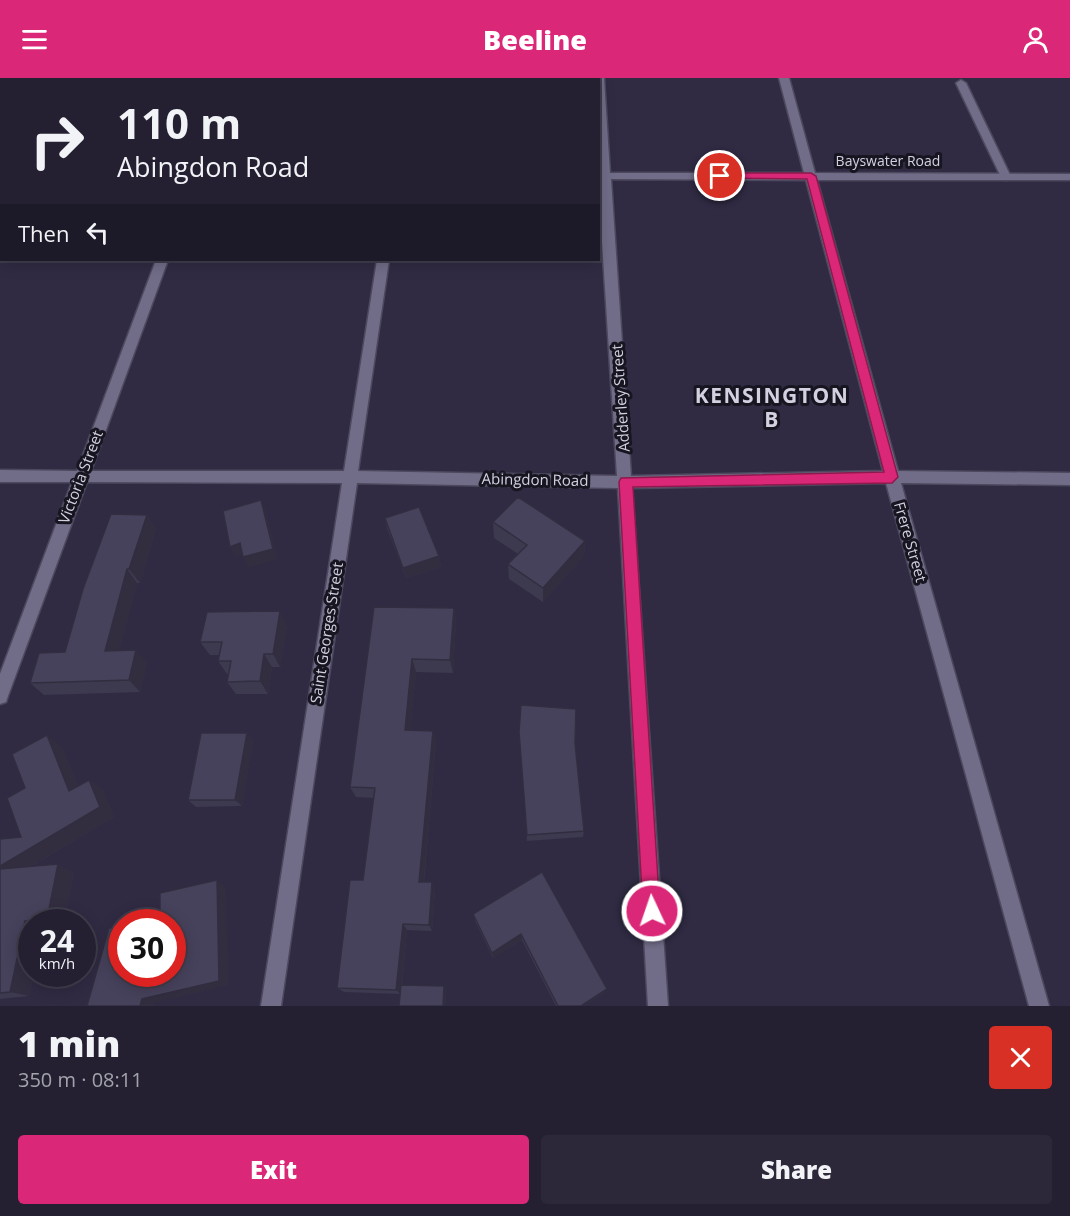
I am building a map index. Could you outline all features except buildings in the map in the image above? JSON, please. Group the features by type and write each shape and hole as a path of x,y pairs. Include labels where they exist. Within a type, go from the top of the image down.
{"street":[{"name":"Frere Street","path":"784,78 1039,1006"},
{"path":"961,83 1006,177"},
{"name":"Adderley Street","path":"600,102 658,1006"},
{"name":"Bayswater Road","path":"603,176 1070,177"},
{"name":"Victoria Street","path":"0,696 162,261"},
{"name":"Saint Georges Street","path":"271,1006 383,261"},
{"name":"Abingdon Road","path":"0,476 351,477 626,482 892,477 1070,479"}],"district":[{"name":"KENSINGTON B","path":"772,408"}],"route":[{"path":"652,911 626,482 892,477 811,176 720,176"}]}
